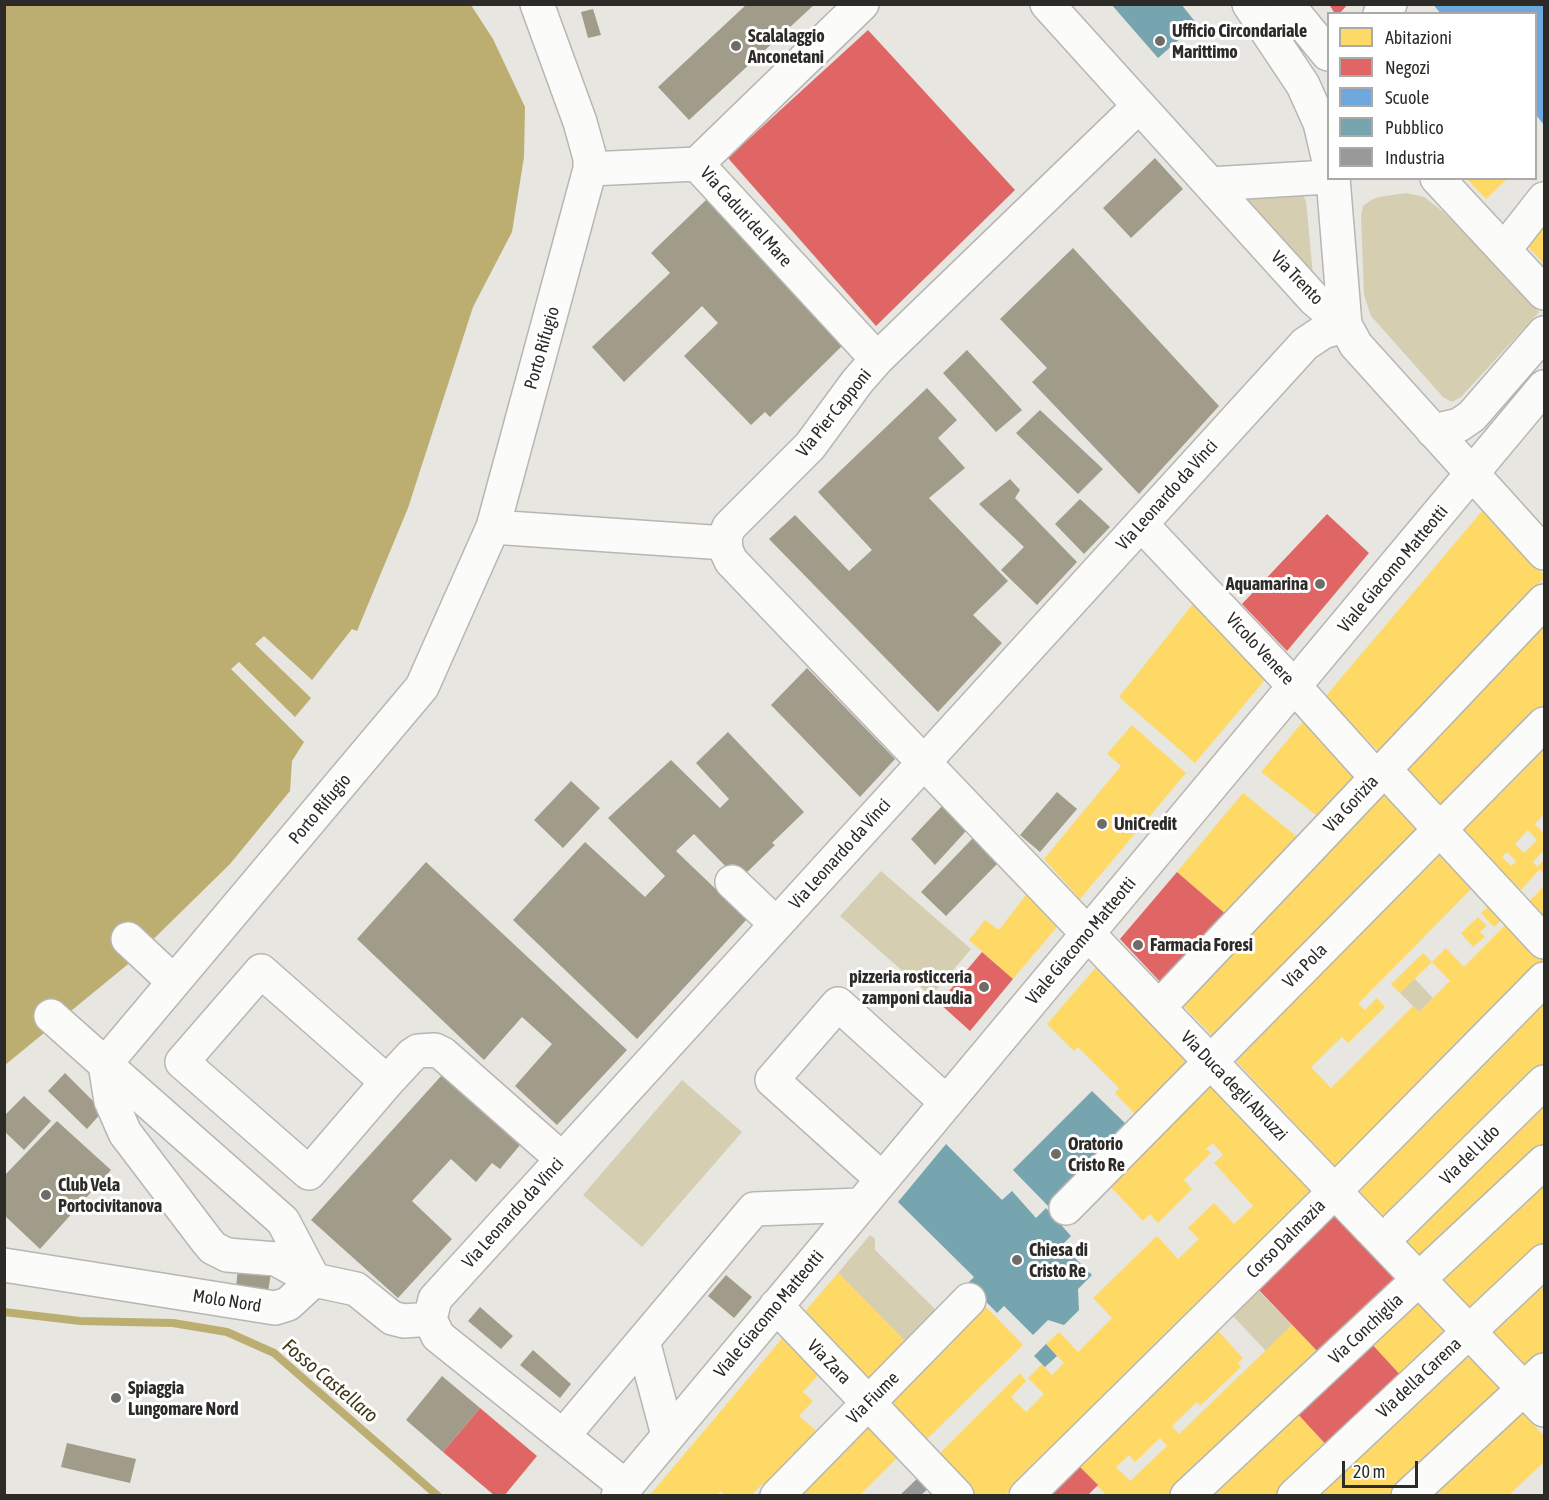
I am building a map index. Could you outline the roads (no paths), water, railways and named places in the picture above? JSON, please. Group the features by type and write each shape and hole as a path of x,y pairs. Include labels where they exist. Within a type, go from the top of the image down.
{"street":[{"name":"Porto Rifugio","path":"105,1064 422,687 493,527 591,169 580,122 537,4"},
{"name":"Via Caduti del Mare","path":"862,4 697,164 877,359"},
{"name":"Via Trento","path":"1047,4 1314,299 1345,325 1356,345 1545,553"},
{"path":"1249,4 1287,60 1313,105 1327,150"},
{"path":"1287,60 1282,36 1292,27 1295,15"},
{"path":"1295,15 1327,51"},
{"path":"1287,60 1310,72 1321,64 1327,54"},
{"name":"Via Pier Capponi","path":"725,543 729,527 810,446 857,382 877,359 1139,106"},
{"path":"591,169 697,164"},
{"path":"1210,184 1327,177"},
{"path":"1333,180 1345,325"},
{"path":"1439,180 1545,293"},
{"path":"1504,250 1545,199"},
{"name":"Via Leonardo da Vinci","path":"430,1319 435,1299 1305,344 1323,332 1345,325"},
{"path":"1433,431 1459,425 1472,416 1545,333"},
{"name":"Viale Giacomo Matteotti","path":"621,1491 1545,387"},
{"name":"Vicolo Venere","path":"1141,524 1295,687 1380,773 1440,829 1545,942"},
{"path":"493,527 725,543 731,561 924,762"},
{"name":"Via Gorizia","path":"1159,1007 1545,601"},
{"name":"Via Pola","path":"1066,1208 1545,724"},
{"name":"Via Duca degli Abruzzi","path":"924,762 1469,1331 1538,1390"},
{"path":"732,882 776,924"},
{"path":"128,939 174,982"},
{"path":"387,1082 261,971 182,1062 309,1173 412,1055 435,1050 443,1054 561,1159"},
{"name":"Corso Dalmazia","path":"1026,1496 1335,1191 1545,979"},
{"path":"882,1179 772,1080 838,1004 946,1102"},
{"path":"51,1016 283,1221 314,1280"},
{"path":"105,1064 111,1101 125,1133 213,1248 227,1255 276,1259 314,1280 356,1289 392,1318 404,1321 430,1319 438,1336 563,1437 621,1491"},
{"name":"Via del Lido","path":"1396,1228 1545,1082"},
{"name":"Via Conchiglia","path":"1186,1496 1545,1162"},
{"path":"563,1437 754,1209 860,1205"},
{"name":"Via della Carena","path":"1294,1496 1545,1261"},
{"name":"Molo Nord","path":"4,1265 275,1308 288,1304 314,1280"},
{"name":"Via Fiume","path":"777,1496 969,1300"},
{"name":"Via Zara","path":"776,1306 957,1496"},
{"path":"643,1341 668,1435"},
{"path":"1408,1496 1538,1390"}],"waterway":[{"name":"Fosso Castellaro","path":"4,1312 80,1321 173,1323 227,1332 274,1353 438,1496"}],"place":[{"name":"Ufficio Circondariale Marittimo","path":"1160,41"},
{"name":"Scalalaggio Anconetani","path":"736,46"},
{"name":"Aquamarina","path":"1320,584"},
{"name":"UniCredit","path":"1102,824"},
{"name":"Farmacia Foresi","path":"1138,945"},
{"name":"pizzeria rosticceria zamponi claudia","path":"984,987"},
{"name":"Oratorio Cristo Re","path":"1056,1154"},
{"name":"Club Vela Portocivitanova","path":"46,1195"},
{"name":"Chiesa di Cristo Re","path":"1017,1260"},
{"name":"Spiaggia Lungomare Nord","path":"116,1398"}]}
